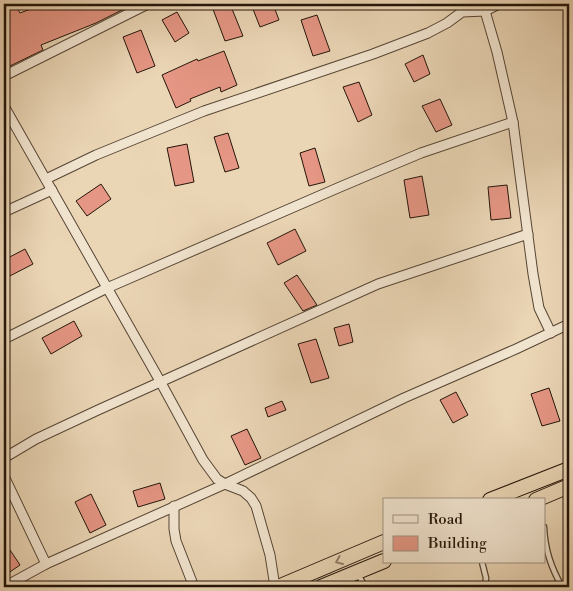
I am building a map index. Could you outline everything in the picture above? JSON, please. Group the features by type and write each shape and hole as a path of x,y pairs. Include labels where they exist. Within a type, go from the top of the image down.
{"highway":[{"path":"495,498 569,469"},
{"path":"540,498 569,486"},
{"path":"277,587 383,542"},
{"path":"321,587 383,562"}],"street":[{"path":"4,76 148,4"},
{"path":"46,179 96,155 204,111 373,54 428,33 446,23 460,8 485,11 499,4"},
{"path":"485,11 514,122 533,274 540,308 551,333"},
{"path":"4,106 7,117 46,179 203,460 218,479 243,491 256,506 277,587"},
{"path":"4,339 107,288 421,153 514,122"},
{"path":"4,212 52,190"},
{"path":"4,458 36,439 160,381 378,284 528,234"},
{"path":"4,587 46,564 225,484 404,398 569,324"},
{"path":"4,476 46,564"},
{"path":"174,506 176,541 194,587"}],"lane":[{"path":"546,549 554,574 562,587"},
{"path":"482,564 486,578 485,587"},
{"path":"357,573 365,587"}],"building":[{"path":"4,4 15,4 20,13 44,4 122,4 124,9 96,23 41,45 43,50 10,66 4,52"},
{"path":"211,4 230,4 243,36 225,41"},
{"path":"251,4 273,4 279,20 260,27"},
{"path":"177,12 189,33 175,42 162,20"},
{"path":"317,15 330,51 313,56 301,20"},
{"path":"141,30 155,66 137,73 123,37"},
{"path":"224,51 237,85 221,92 220,87 190,99 191,101 176,108 162,75 197,59 198,61"},
{"path":"423,55 430,74 414,82 405,64"},
{"path":"359,82 372,115 358,122 343,87"},
{"path":"440,99 452,125 436,132 422,106"},
{"path":"228,133 239,168 225,172 214,137"},
{"path":"187,144 194,182 175,186 167,148"},
{"path":"315,148 325,182 309,186 300,153"},
{"path":"422,176 429,215 410,218 404,180"},
{"path":"101,184 111,199 87,216 76,201"},
{"path":"507,185 511,218 491,220 488,187"},
{"path":"295,229 306,251 278,265 267,243"},
{"path":"25,249 33,264 4,279 4,260"},
{"path":"297,275 317,305 303,311 284,283"},
{"path":"74,321 82,336 51,354 42,338"},
{"path":"349,324 353,342 339,346 334,328"},
{"path":"316,339 329,378 311,383 298,344"},
{"path":"549,388 560,421 542,426 531,394"},
{"path":"456,392 468,415 453,423 440,400"},
{"path":"282,401 286,410 268,417 265,408"},
{"path":"247,429 261,458 245,465 231,436"},
{"path":"160,483 165,499 138,507 133,491"},
{"path":"91,494 106,525 90,533 75,502"},
{"path":"4,541 20,565 4,576"}]}
